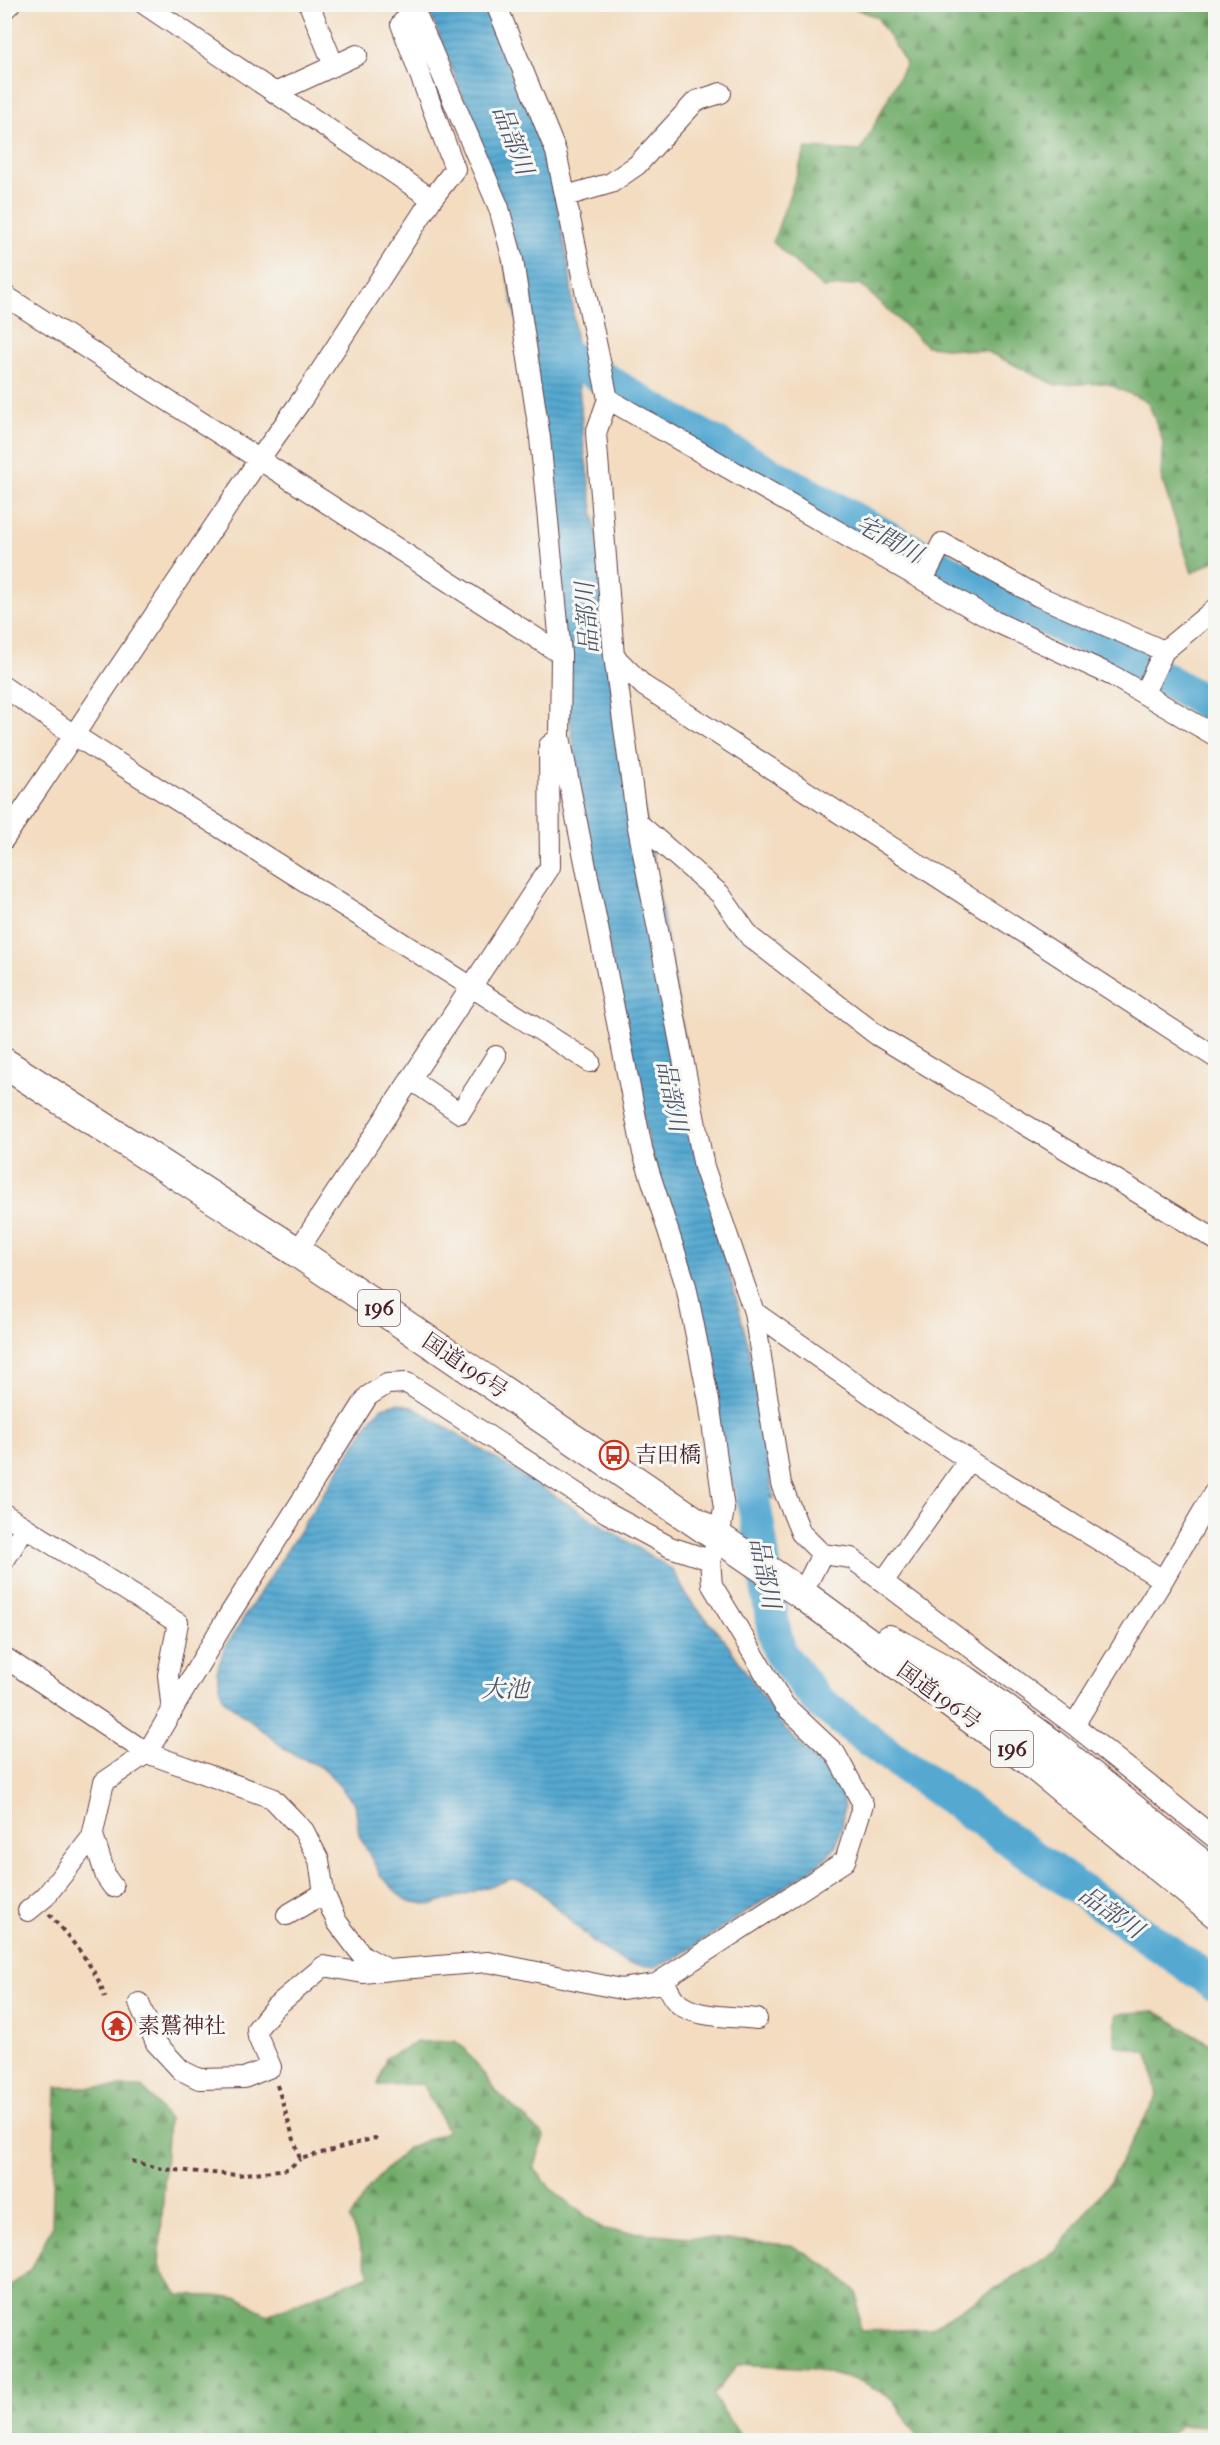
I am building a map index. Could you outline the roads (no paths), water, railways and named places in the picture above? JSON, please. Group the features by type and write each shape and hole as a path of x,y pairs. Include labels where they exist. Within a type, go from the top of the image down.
{"highway":[{"name":"国道196号","path":"4,1063 297,1252 715,1549 750,1558 796,1590 1028,1760 1215,1913"},
{"name":"国道196号","path":"796,1590 967,1682 1049,1742 1215,1876"}],"street":[{"path":"4,10 10,4"},
{"path":"144,4 432,199"},
{"path":"309,4 334,66"},
{"path":"496,4 556,152 607,399 596,433 614,656 637,822 704,1167 754,1312 781,1484 801,1533 822,1554 851,1558 1074,1725 1215,1839"},
{"path":"4,839 258,461 303,398 432,199 455,169 401,24 417,6 499,208 513,260 540,438 561,654 561,737 644,1153 686,1286 704,1378 724,1509 715,1549 712,1585 784,1705 835,1753 863,1804 845,1861 656,1984 621,1989 488,1962 363,1972 324,1966 275,2007 257,2029 258,2037 271,2067 244,2078 199,2079 181,2070 156,2043 139,2003"},
{"path":"275,93 357,55"},
{"path":"566,196 611,183 637,165 696,101 721,93"},
{"path":"4,295 258,461 561,654"},
{"path":"607,399 994,621 1113,676 1215,736"},
{"path":"923,580 942,543 1038,596 1163,652"},
{"path":"1144,693 1163,652 1215,608"},
{"path":"614,656 644,686 1215,1058"},
{"path":"4,687 74,735 590,1062"},
{"path":"297,1252 550,867 549,746 561,737"},
{"path":"637,822 720,894 750,937 877,1035 1215,1240"},
{"path":"410,1079 460,1113 496,1056"},
{"path":"754,1312 900,1415 1163,1580"},
{"path":"34,1907 93,1835 104,1782 147,1753 222,1626 368,1396 387,1384 407,1383 607,1513 670,1547 715,1549"},
{"path":"883,1582 969,1460"},
{"path":"1074,1725 1163,1580 1215,1489"},
{"path":"4,1514 178,1623 168,1675 172,1712"},
{"path":"4,1561 25,1527"},
{"path":"796,1590 822,1554"},
{"path":"4,1657 147,1753 272,1798 304,1831 319,1860 324,1893 337,1922 362,1955 389,1970 407,1968"},
{"path":"93,1835 106,1877 113,1887"},
{"path":"287,1914 324,1893"},
{"path":"663,1980 675,2000 695,2013 757,2019"}],"water":[{"path":"427,5 487,5 549,155 570,273 584,447 600,558 718,1230 749,1348 774,1499 730,1483 648,1141 585,828 569,713 543,441 476,131"},
{"name":"大池","path":"399,1403 415,1408 673,1570 688,1598 723,1638 785,1729 840,1785 844,1806 842,1825 835,1848 818,1865 675,1959 655,1967 628,1964 597,1945 530,1883 512,1879 432,1905 406,1901 381,1876 359,1835 355,1804 326,1770 288,1751 223,1699 217,1671 225,1647 372,1418 382,1407"}],"waterway":[{"name":"宅間川","path":"569,357 646,405 976,586 1137,662 1216,709"},
{"name":"品部川","path":"742,1444 758,1525 773,1626 780,1653 818,1701 893,1758 1216,1985"}],"place":[{"name":"吉田橋","path":"614,1455"},
{"name":"素鷲神社","path":"117,2026"}]}
